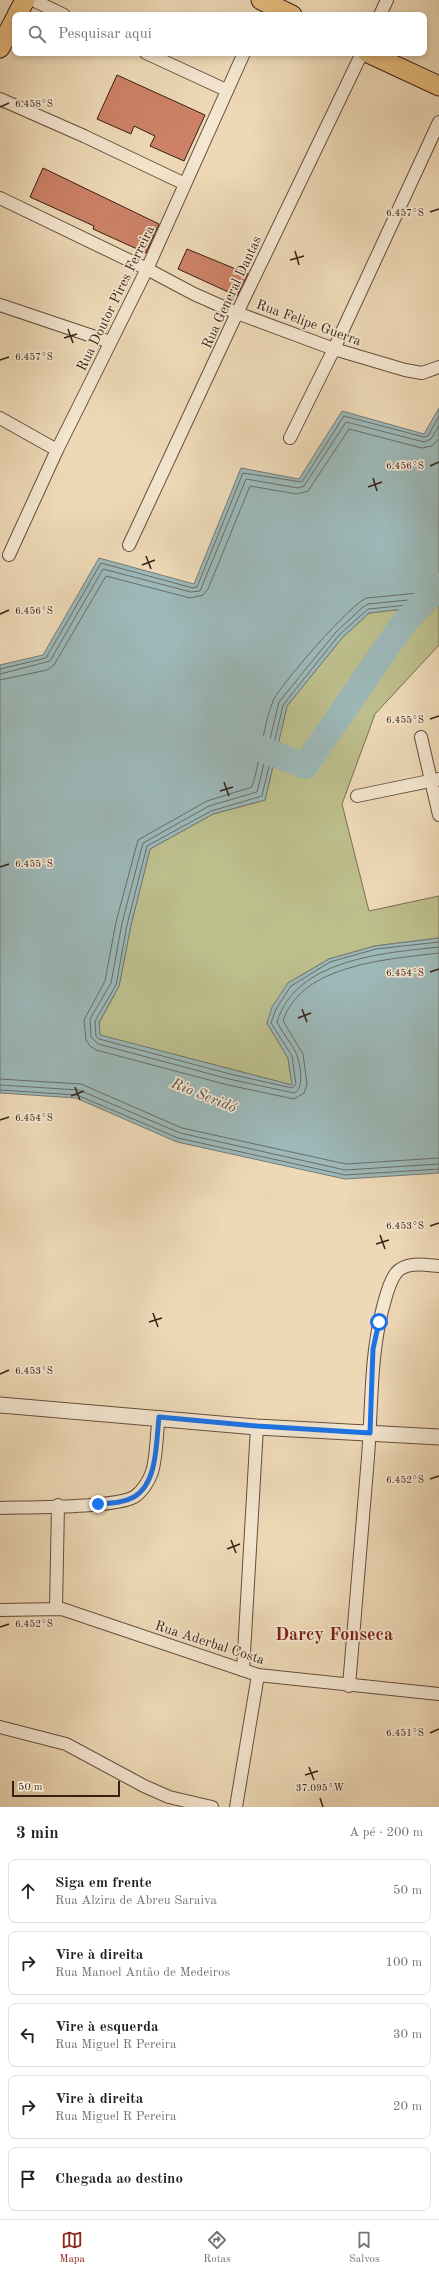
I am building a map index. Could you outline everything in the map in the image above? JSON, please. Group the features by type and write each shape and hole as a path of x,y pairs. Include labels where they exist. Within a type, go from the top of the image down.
{"main road":[{"path":"18,12 24,0"},
{"path":"266,5 284,12"},
{"path":"0,48 12,25"},
{"path":"374,56 439,86"}],"street":[{"path":"32,0 58,12"},
{"path":"381,12 387,0"},
{"path":"152,56 226,90"},
{"name":"Rua Doutor Pires Ferreira","path":"9,555 57,450 147,269 243,56"},
{"name":"Rua General Dantas","path":"129,545 237,313 361,56"},
{"path":"0,99 84,136 185,184"},
{"path":"290,438 334,349 439,122"},
{"name":"Rua Felipe Guerra","path":"0,198 147,269 194,294 237,313 334,349 405,370 422,373 439,367"},
{"path":"0,305 110,342"},
{"path":"0,418 57,450"},
{"path":"421,737 435,780 439,814"},
{"path":"357,796 435,780"},
{"path":"349,1686 370,1433 373,1349 386,1295 395,1274 402,1267 415,1265 439,1266"},
{"path":"0,1405 257,1426 439,1437"},
{"path":"0,1508 120,1502 134,1496 144,1488 152,1472 159,1417"},
{"path":"243,1670 257,1426"},
{"path":"56,1608 58,1505"},
{"name":"Rua Aderbal Costa","path":"0,1610 56,1608 258,1675 349,1686 439,1694"},
{"path":"236,1807 258,1675"},
{"path":"0,1727 66,1744 138,1783 167,1802 212,1807"}],"green space":[{"path":"439,605 439,645 375,714 342,804 369,911 439,896 439,938 375,946 329,959 288,983 267,1023 288,1058 292,1085 99,1035 99,1023 119,986 131,925 150,849 213,814 265,800 287,706 342,638 369,613"}],"water":[{"name":"Rio Seridó","path":"439,408 439,605 369,613 342,638 287,706 265,800 213,814 150,849 131,925 119,986 99,1022 100,1035 292,1085 288,1058 267,1023 272,1007 288,983 329,959 375,946 439,938 439,1173 345,1179 177,1142 76,1098 0,1093 0,665 43,655 99,558 194,584 241,468 299,479 342,411 424,434"}],"building":[{"path":"117,75 205,115 184,161 150,146 155,136 134,126 131,134 97,119"},
{"path":"43,168 159,224 146,253 93,229 94,226 30,197"},
{"path":"187,249 248,274 237,296 178,269"}],"waterway":[{"path":"245,753 254,746 305,766 403,624 439,586"}],"district":[{"name":"Darcy Fonseca","path":"334,1634"}],"route":[{"path":"98,1504 120,1502 134,1496 144,1488 152,1472 159,1417 257,1426 370,1433 373,1349 379,1322"}]}
